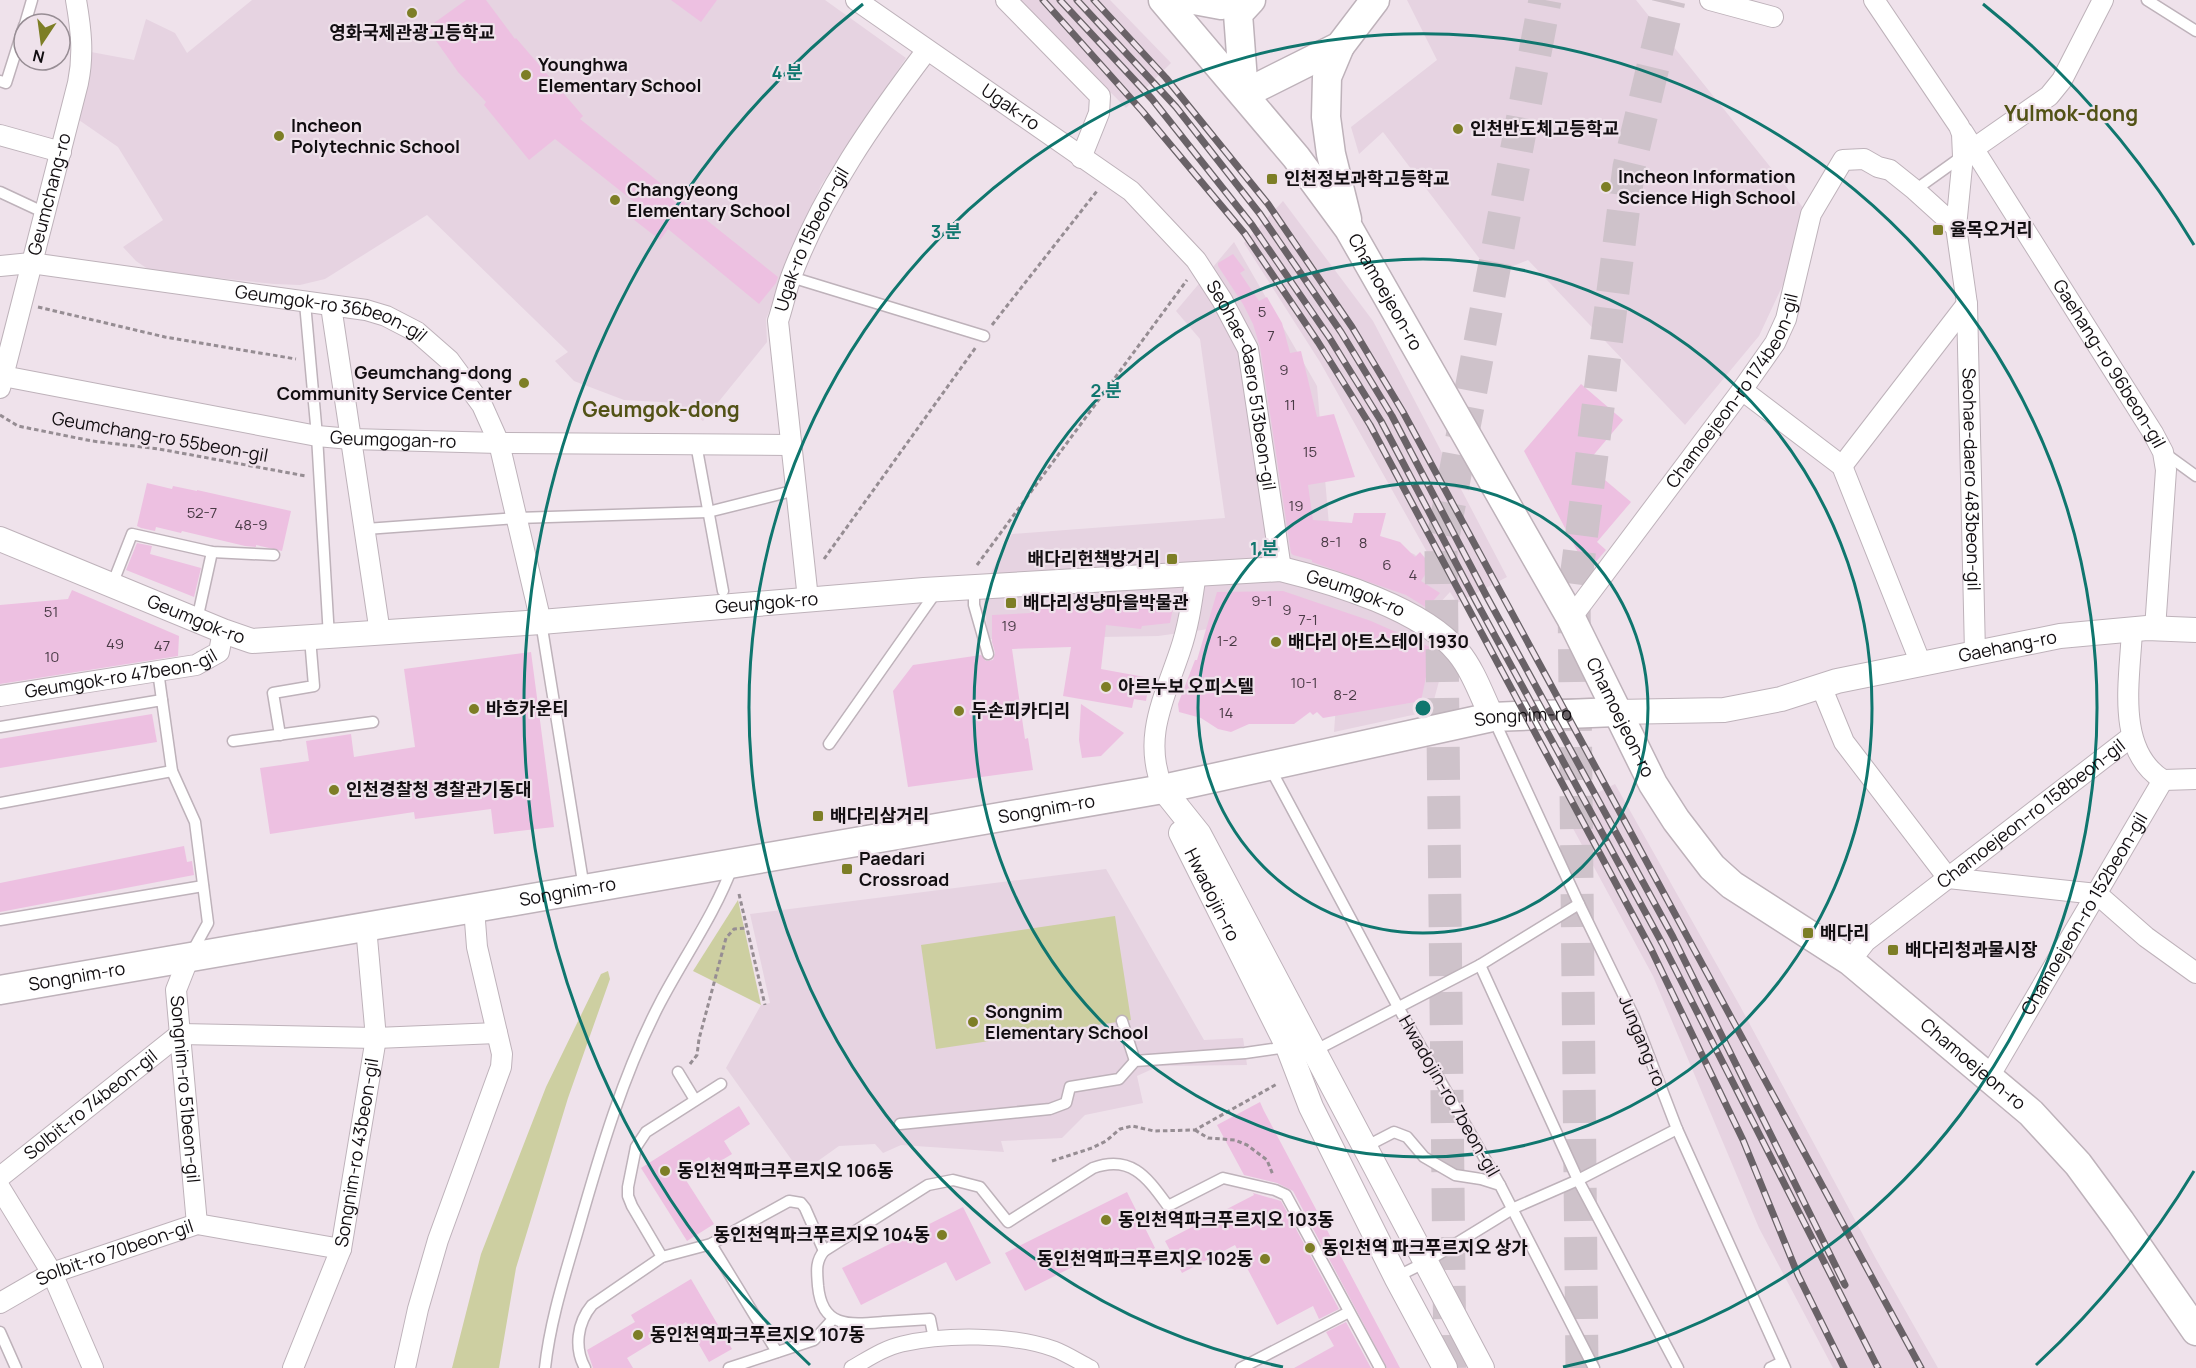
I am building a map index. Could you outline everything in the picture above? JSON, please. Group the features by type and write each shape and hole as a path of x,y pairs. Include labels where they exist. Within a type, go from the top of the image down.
{"main road":[{"name":"Chamoejeon-ro","path":"1163,0 1296,158 1349,229 1571,618 1653,784 1676,820 1712,867 1732,885 1850,961 2031,1113 2078,1164 2196,1331"},
{"path":"1194,0 1221,5 1249,0"},
{"path":"1249,0 1238,14 1244,94 1340,46"},
{"path":"1349,229 1331,154 1326,117 1327,77 1340,46 1375,0"},
{"name":"Songnim-ro","path":"0,990 1163,789 1492,717 1616,712"}],"street":[{"name":"Geumchang-ro","path":"2,382 82,61 82,37 76,0"},
{"name":"Ugak-ro","path":"856,0 1131,191 1160,220"},
{"path":"1006,0 1100,96 1099,113 1081,158"},
{"path":"1710,0 1773,17"},
{"name":"Seohae-daero 483beon-gil","path":"1874,0 1959,126 1968,152 1956,227 1966,304 1975,653"},
{"path":"1968,152 2049,96 2062,80 2103,0"},
{"name":"Ugak-ro 15beon-gil","path":"807,599 778,321 791,278 815,223 856,149 927,50"},
{"path":"0,135 61,152"},
{"name":"Gaehang-ro 96beon-gil","path":"1968,152 2153,433 2163,452 2166,470 2143,629"},
{"name":"Chamoejeon-ro 174beon-gil","path":"1571,618 1775,343 1786,319 1811,214 1844,160 1864,159 1878,167 1890,170 1916,190"},
{"path":"1916,190 1956,227"},
{"name":"Seohae-daero 513beon-gil","path":"1160,220 1196,260 1222,300 1248,349 1281,569"},
{"name":"Geumgok-ro 36beon-gil","path":"0,266 31,263 366,310 386,316 417,332 449,360 482,405 499,443 541,621"},
{"path":"1842,466 1966,304"},
{"path":"331,306 381,633"},
{"name":"Geumgogan-ro","path":"2,382 317,436 351,439 499,443 790,445"},
{"path":"1742,390 1842,466 1921,664"},
{"name":"Geumgok-ro","path":"0,539 252,641 320,638 938,589 972,580 1281,569 1357,593 1404,613 1429,627 1458,652 1468,667 1492,717"},
{"path":"1163,789 1156,773 1153,743 1158,712 1181,649 1191,612 1196,573"},
{"name":"Gaehang-ro","path":"1616,712 1724,710 1781,699 1837,681 2060,636 2143,629 2196,630"},
{"name":"Chamoejeon-ro 158beon-gil","path":"1850,961 1866,941 2131,737 2129,717 2143,629"},
{"name":"Geumgok-ro 47beon-gil","path":"0,696 196,665 219,652 223,631"},
{"path":"1821,686 1844,742 1948,878 2097,894 2146,937 2196,974"},
{"path":"2131,737 2141,760 2163,780 2196,779"},
{"name":"Chamoejeon-ro 152beon-gil","path":"1989,1077 2163,780"},
{"name":"Hwadojin-ro","path":"1163,789 1182,836 1288,1047 1311,1107 1396,1277 1445,1368"},
{"name":"Hwadojin-ro","path":"1163,789 1199,834 1482,1368"},
{"path":"405,1368 418,1309 438,1240 501,1067 502,1054 477,947 474,908"},
{"name":"Songnim-ro 43beon-gil","path":"293,1368 341,1249 376,1038 366,927"},
{"name":"Songnim-ro 51beon-gil","path":"189,957 176,990 197,1224"},
{"path":"180,1034 376,1038 497,1034"},
{"name":"Solbit-ro 74beon-gil","path":"0,1177 180,1034"},
{"path":"0,1188 52,1273 93,1368"},
{"name":"Solbit-ro 70beon-gil","path":"0,1303 52,1273 197,1224 341,1249"},
{"path":"852,1368 900,1344 969,1337 1006,1339 1053,1349 1091,1368"}],"lane":[{"path":"2147,0 2196,31"},
{"path":"0,81 6,83 12,64"},
{"path":"1916,190 1968,152"},
{"path":"0,192 45,213"},
{"path":"791,278 984,336"},
{"path":"280,735 273,693 314,686 320,638 320,479 304,303"},
{"path":"696,444 723,591"},
{"path":"2163,452 2196,476"},
{"path":"366,529 517,518 708,512 796,490"},
{"path":"112,585 132,534 212,552 274,555"},
{"path":"196,620 212,552"},
{"path":"972,580 974,605 988,654"},
{"path":"828,744 938,589"},
{"path":"541,621 584,889"},
{"path":"158,671 172,771 195,822 208,923 189,957"},
{"path":"0,727 162,700"},
{"name":"Jungang-ro","path":"1492,717 1634,1017 1677,1129 1784,1365"},
{"path":"233,741 373,722"},
{"name":"Hwadojin-ro 7beon-gil","path":"1269,767 1398,1008 1500,1185"},
{"path":"0,804 172,771"},
{"path":"545,1368 547,1348 565,1275 607,1131 633,1064 660,1004 723,891 733,863"},
{"path":"0,920 203,886"},
{"name":"Hwadojin-ro 7beon-gil","path":"1314,1051 1480,965 1579,904"},
{"path":"1480,965 1578,1180 1676,1364"},
{"path":"1122,1021 1135,1061"},
{"path":"900,1124 1050,1109 1065,1103 1070,1087 1119,1078 1135,1061 1245,1053 1288,1047"},
{"path":"678,1072 695,1100"},
{"path":"662,1257 628,1196 636,1147 646,1132 721,1084"},
{"path":"1396,1277 1426,1262 1514,1208 1578,1180 1677,1129"},
{"path":"1365,1147 1394,1132 1407,1137 1424,1157 1455,1175 1500,1185 1514,1208 1594,1368"},
{"path":"934,1339 930,1319 856,1325 833,1319 824,1311 820,1301 818,1258 824,1251 928,1185 952,1180 980,1187 1008,1222 1103,1164 1134,1168 1143,1173 1168,1206 1223,1178 1275,1190 1286,1195 1380,1368"},
{"path":"585,1368 580,1359 578,1341 584,1316 592,1305 662,1257 711,1244 784,1203 796,1201 805,1208 824,1251"},
{"path":"711,1244 777,1352"},
{"path":"1241,1368 1349,1312"},
{"path":"729,1368 814,1340 833,1319"},
{"path":"0,1332 16,1368"},
{"path":"1770,1368 1784,1365"}],"path":[{"path":"823,560 984,336 1101,187"},
{"path":"972,580 1190,275"},
{"path":"22,304 165,337 310,361"},
{"name":"Geumchang-ro 55beon-gil","path":"0,415 18,426 92,441 159,449 320,479"},
{"path":"739,894 765,1005"},
{"path":"678,1072 692,1062 697,1055 699,1039 726,938 735,929 747,928"},
{"path":"1052,1161 1092,1148 1106,1141 1120,1129 1132,1126 1154,1131 1195,1130 1277,1084"},
{"path":"1195,1130 1208,1138 1235,1140 1247,1144 1259,1152 1268,1160 1271,1167 1275,1190"}],"shaded area":[{"path":"252,0 825,0 906,58 821,185 766,319 767,342 703,421 677,403 624,400 574,381 555,361 568,352 427,215 325,279 300,285 151,271 136,261 123,247 163,220 118,147 76,118 91,52 134,60 146,19 175,33 187,53"},
{"path":"1020,0 1110,0 1171,63 1126,108"},
{"name":"Incheon Information Science High School","path":"1407,0 1636,0 1813,220 1759,336 1685,425 1528,260 1492,275 1383,132 1359,154 1351,127 1437,60"},
{"path":"1283,201 1373,321 1507,577 1457,603 1450,592 1424,620 1450,640 1431,711 1334,732 1340,650 1238,625 1158,636 988,639 983,587 1012,534 1225,518 1200,339 1176,311 1234,242 1317,386 1329,525 1414,554 1445,584 1320,362 1244,243"},
{"path":"1615,784 1740,1006 1876,1259 1938,1368 1833,1368 1759,1228 1653,976 1563,810"},
{"name":"Songnim Elementary School","path":"1106,869 1204,1040 1243,1038 1247,1065 1159,1066 1137,1076 1143,1103 1085,1115 1062,1138 1001,1141 1004,1152 901,1145 883,1153 875,1144 839,1146 801,1173 726,1068 761,1005 770,1003 750,914"}],"green space":[{"path":"738,900 761,1005 693,971"},
{"path":"1115,916 1131,1020 936,1049 921,945"},
{"path":"608,971 610,979 568,1098 516,1268 499,1368 452,1368 481,1254 546,1087 601,974"}],"building":[{"path":"466,0 486,0 515,39 583,116 580,119 778,277 776,283 759,304 668,229 660,240 633,219 642,208 555,139 529,160 484,105 486,102 458,72 427,28"},
{"path":"671,0 717,0 701,22"},
{"path":"1233,254 1245,270 1240,273 1259,301 1267,297 1282,323 1290,353 1301,351 1317,417 1334,414 1355,477 1308,485 1313,520 1352,523 1354,513 1386,513 1380,536 1400,542 1415,557 1420,552 1431,565 1421,581 1440,593 1427,608 1406,595 1291,553 1260,347 1253,324 1243,304 1218,266 1218,263"},
{"path":"1581,384 1623,420 1586,464 1631,502 1597,542 1606,550 1588,571 1524,451"},
{"path":"147,483 172,489 173,486 197,490 291,511 282,551 256,545 256,547 245,546 182,531 181,533 156,527 155,531 137,526"},
{"path":"137,543 152,546 150,554 201,568 194,597 126,570"},
{"path":"72,590 179,636 178,656 0,684 0,605 68,599"},
{"path":"1283,591 1371,621 1432,648 1421,701 1323,718 1317,712 1313,715 1310,712 1294,724 1249,724 1231,732 1218,729 1201,718 1179,712 1178,704 1195,660 1197,660 1217,592"},
{"path":"1127,600 1173,608 1170,623 1142,626 1141,629 1106,625 1101,669 1150,678 1146,701 1134,699 1132,708 1063,696 1071,647 1012,649 1025,739 1028,738 1033,770 908,787 893,691 913,665 981,655 986,661 993,660 995,653 992,642 992,615 1031,613 1030,607"},
{"name":"바흐카운티","path":"531,652 554,827 494,834 491,809 415,819 414,812 270,834 260,768 309,761 306,741 351,734 354,757 415,747 404,669"},
{"path":"1081,704 1124,733 1101,756 1082,758 1079,740"},
{"path":"152,714 157,742 0,768 0,739"},
{"path":"184,846 187,862 192,861 194,875 0,912 0,883"},
{"path":"1260,1102 1400,1368 1387,1368 1293,1191 1277,1183 1244,1175 1217,1125"},
{"name":"동인천역파크푸르지오 106동","path":"739,1106 750,1124 724,1141 732,1154 714,1165 709,1157 682,1174 714,1224 687,1241 641,1168"},
{"name":"동인천역파크푸르지오 103동","path":"1127,1192 1155,1248 1119,1266 1110,1248 1025,1291 1005,1253"},
{"name":"동인천역파크푸르지오 102동","path":"1253,1193 1281,1201 1339,1309 1319,1319 1313,1306 1277,1325 1235,1245 1182,1273 1165,1241 1254,1195"},
{"name":"동인천역파크푸르지오 104동","path":"963,1207 991,1263 956,1281 946,1262 861,1305 842,1268"},
{"name":"동인천역파크푸르지오 107동","path":"691,1279 732,1349 709,1362 686,1322 627,1358 633,1368 593,1368 587,1350 635,1322 631,1315"},
{"path":"1346,1322 1371,1368 1294,1368 1334,1346 1326,1332"}],"tunnel":[{"path":"1450,1368 1441,548 1545,0"},
{"path":"1582,1368 1574,594 1629,167 1669,0"}],"railway":[{"path":"1043,0 1143,112 1245,234 1318,342 1370,425 1651,949 1743,1140 1798,1275 1844,1368"},
{"path":"1060,0 1152,99 1252,225 1329,337 1381,421 1662,943 1878,1368"},
{"path":"1077,0 1176,107 1260,214 1341,332 1392,416 1487,597 1673,937 1845,1285"},
{"path":"1094,0 1166,78 1268,204 1352,327 1403,412 1921,1368"}],"place":[{"name":"영화국제관광고등학교","path":"412,13"},
{"name":"Younghwa Elementary School","path":"526,75"},
{"name":"인천반도체고등학교","path":"1458,129"},
{"name":"Incheon Polytechnic School","path":"279,136"},
{"name":"인천정보과학고등학교","path":"1272,179"},
{"name":"Incheon Information Science High School","path":"1606,187"},
{"name":"Changyeong Elementary School","path":"615,200"},
{"name":"율목오거리","path":"1938,230"},
{"name":"Geumchang-dong Community Service Center","path":"524,383"},
{"name":"배다리헌책방거리","path":"1172,559"},
{"name":"배다리성냥마을박물관","path":"1011,603"},
{"name":"배다리 아트스테이 1930","path":"1276,642"},
{"name":"아르누보 오피스텔","path":"1106,687"},
{"name":"바흐카운티","path":"474,709"},
{"name":"두손피카디리","path":"959,711"},
{"name":"인천경찰청 경찰관기동대","path":"334,790"},
{"name":"배다리삼거리","path":"818,816"},
{"name":"Paedari Crossroad","path":"847,869"},
{"name":"배다리","path":"1808,933"},
{"name":"배다리청과물시장","path":"1893,950"},
{"name":"Songnim Elementary School","path":"973,1022"},
{"name":"동인천역파크푸르지오 106동","path":"665,1171"},
{"name":"동인천역파크푸르지오 103동","path":"1106,1220"},
{"name":"동인천역파크푸르지오 104동","path":"942,1235"},
{"name":"동인천역 파크푸르지오 상가","path":"1310,1248"},
{"name":"동인천역파크푸르지오 102동","path":"1265,1259"},
{"name":"동인천역파크푸르지오 107동","path":"638,1335"}],"district":[{"name":"Yulmok-dong","path":"2071,114"},
{"name":"Geumgok-dong","path":"661,410"}]}
